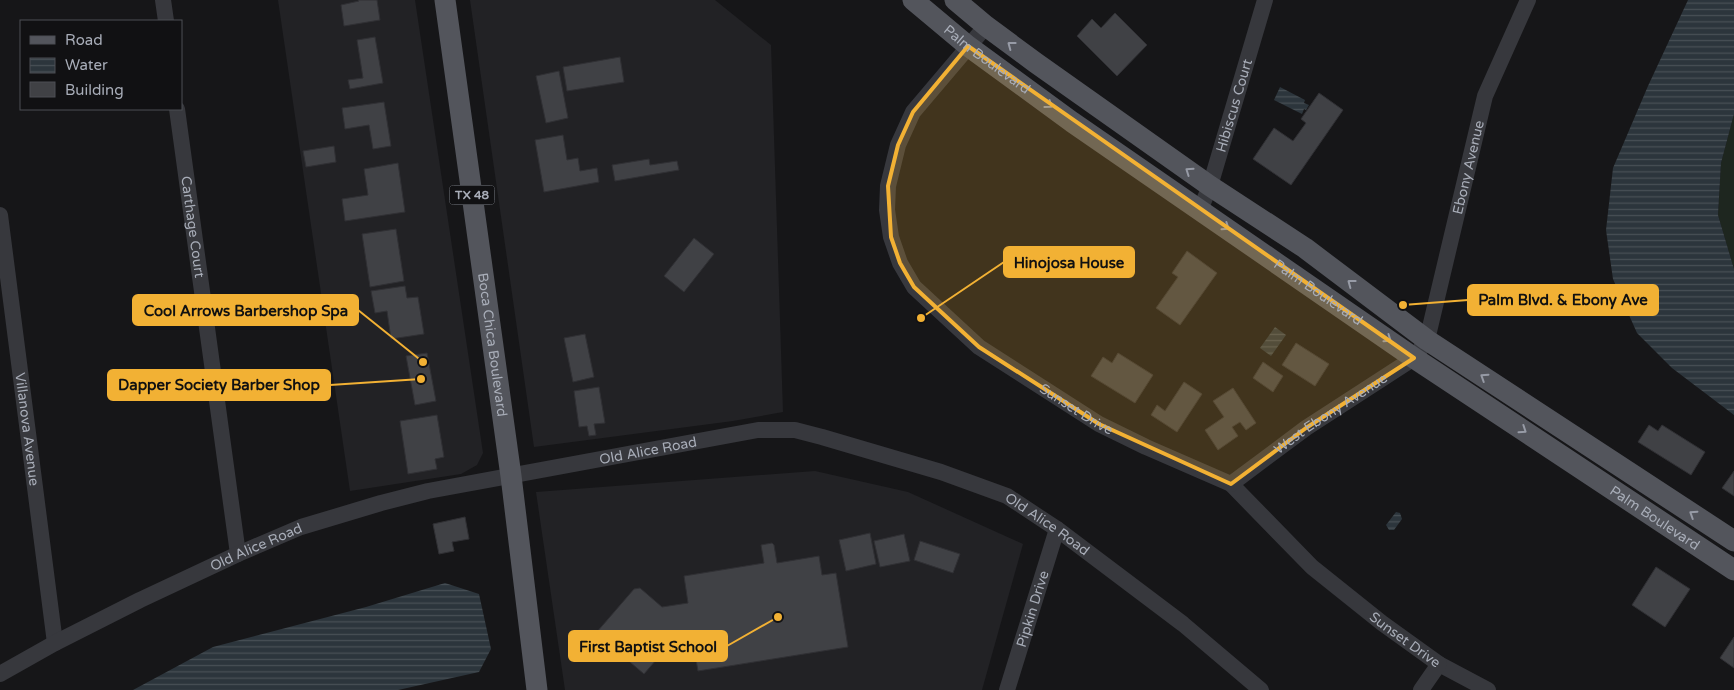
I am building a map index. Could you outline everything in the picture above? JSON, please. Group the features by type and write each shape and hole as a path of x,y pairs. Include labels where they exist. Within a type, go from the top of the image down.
{"main road":[{"name":"Boca Chica Boulevard","path":"444,0 511,476 537,690"},
{"name":"Palm Boulevard","path":"913,0 968,46 1072,122 1414,358 1734,570"},
{"name":"Palm Boulevard","path":"955,0 986,26 1044,69 1210,186 1305,248 1427,340 1734,540"}],"street":[{"path":"163,0 166,20"},
{"name":"Hibiscus Court","path":"1200,210 1210,186 1265,0"},
{"name":"Ebony Avenue","path":"1427,340 1485,96 1528,0"},
{"name":"Sunset Drive","path":"986,26 913,112 898,145 888,186 887,210 891,237 900,263 914,288 979,346 1099,424 1231,484 1312,567 1382,623 1439,664 1488,690"},
{"name":"Carthage Court","path":"177,110 238,554"},
{"name":"Villanova Avenue","path":"0,215 56,643"},
{"name":"West Ebony Avenue","path":"1231,484 1306,428 1414,358 1427,340"},
{"name":"Old Alice Road","path":"0,674 140,600 238,554 301,527 356,510 428,492 758,430 795,430 941,472 1007,496 1057,529 1183,624 1261,690"},
{"name":"Pipkin Drive","path":"1007,690 1057,529"},
{"path":"1421,690 1439,664"}],"highlighted area":[{"path":"968,46 1414,358 1306,428 1231,484 1099,424 979,347 914,287 900,263 891,237 888,186 898,145 913,112"}],"shaded area":[{"path":"278,0 415,0 483,453 477,465 461,474 350,491"},
{"path":"470,0 715,0 771,45 783,412 733,421 534,447"},
{"path":"1734,114 1734,269 1718,215 1721,163"},
{"path":"815,471 908,492 1023,544 982,690 565,690 536,492"}],"water":[{"path":"1688,0 1734,0 1734,114 1721,163 1718,215 1734,269 1734,415 1672,368 1637,333 1613,279 1606,230 1613,168"},
{"path":"1280,87 1305,100 1304,103 1309,105 1302,114 1274,100"},
{"path":"1275,327 1286,335 1271,356 1260,348"},
{"path":"1396,512 1400,513 1402,519 1394,530 1389,530 1386,525"},
{"path":"445,583 479,594 491,649 479,672 398,690 133,690 213,647 366,607"}],"building":[{"path":"358,0 377,0 380,20 344,26 341,5"},
{"path":"1115,13 1147,45 1117,76 1077,36 1092,19 1101,28"},
{"path":"375,37 383,83 350,89 348,80 363,78 357,40"},
{"path":"620,57 624,82 567,91 563,67"},
{"path":"559,71 568,118 546,123 536,76"},
{"path":"1319,93 1343,110 1291,185 1253,159 1274,128 1293,141 1306,123 1301,119"},
{"path":"384,102 391,146 373,149 369,125 345,129 342,108"},
{"path":"563,135 567,160 578,158 580,171 597,168 599,182 544,192 535,140"},
{"path":"334,146 336,162 306,167 303,151"},
{"path":"649,159 650,165 677,161 679,170 615,181 612,165"},
{"path":"398,163 405,212 345,221 342,199 368,195 364,169"},
{"path":"396,229 404,281 370,287 362,234"},
{"path":"694,238 714,254 684,292 664,276"},
{"path":"1187,251 1217,273 1180,325 1156,308 1178,277 1172,273"},
{"path":"405,286 407,298 418,297 424,334 391,339 387,311 375,313 371,291"},
{"path":"585,334 594,377 573,382 564,338"},
{"path":"1296,343 1329,364 1315,386 1282,365"},
{"path":"427,353 436,401 415,405 406,356"},
{"path":"1118,353 1153,375 1135,403 1091,376 1103,357 1112,363"},
{"path":"1263,362 1283,376 1273,392 1253,378"},
{"path":"1184,382 1202,394 1177,432 1151,415 1157,405 1165,411"},
{"path":"599,387 605,423 594,424 596,435 589,436 587,426 579,427 574,391"},
{"path":"1233,388 1256,423 1246,430 1240,422 1232,427 1238,436 1218,450 1205,430 1224,417 1213,401"},
{"path":"437,415 444,457 435,459 437,469 408,474 400,421"},
{"path":"1649,425 1658,431 1662,425 1705,452 1691,475 1638,442"},
{"path":"1734,471 1734,496 1722,488"},
{"path":"465,517 469,539 452,542 454,551 439,554 433,524"},
{"path":"870,533 876,564 846,571 839,540"},
{"path":"904,534 910,561 880,567 874,541"},
{"path":"920,541 960,554 953,573 914,560"},
{"path":"772,543 777,563 819,556 822,575 836,573 848,647 698,671 693,642 668,646 644,674 596,633 634,589 640,588 662,607 688,603 684,576 764,563 761,545"},
{"path":"1656,567 1690,589 1665,627 1632,605"},
{"path":"1734,637 1734,668 1720,658"}],"place":[{"name":"Palm Blvd. & Ebony Ave","path":"1403,305"},
{"name":"Hinojosa House","path":"921,318"},
{"name":"Cool Arrows Barbershop Spa","path":"423,362"},
{"name":"Dapper Society Barber Shop","path":"421,379"},
{"name":"First Baptist School","path":"778,617"}]}
